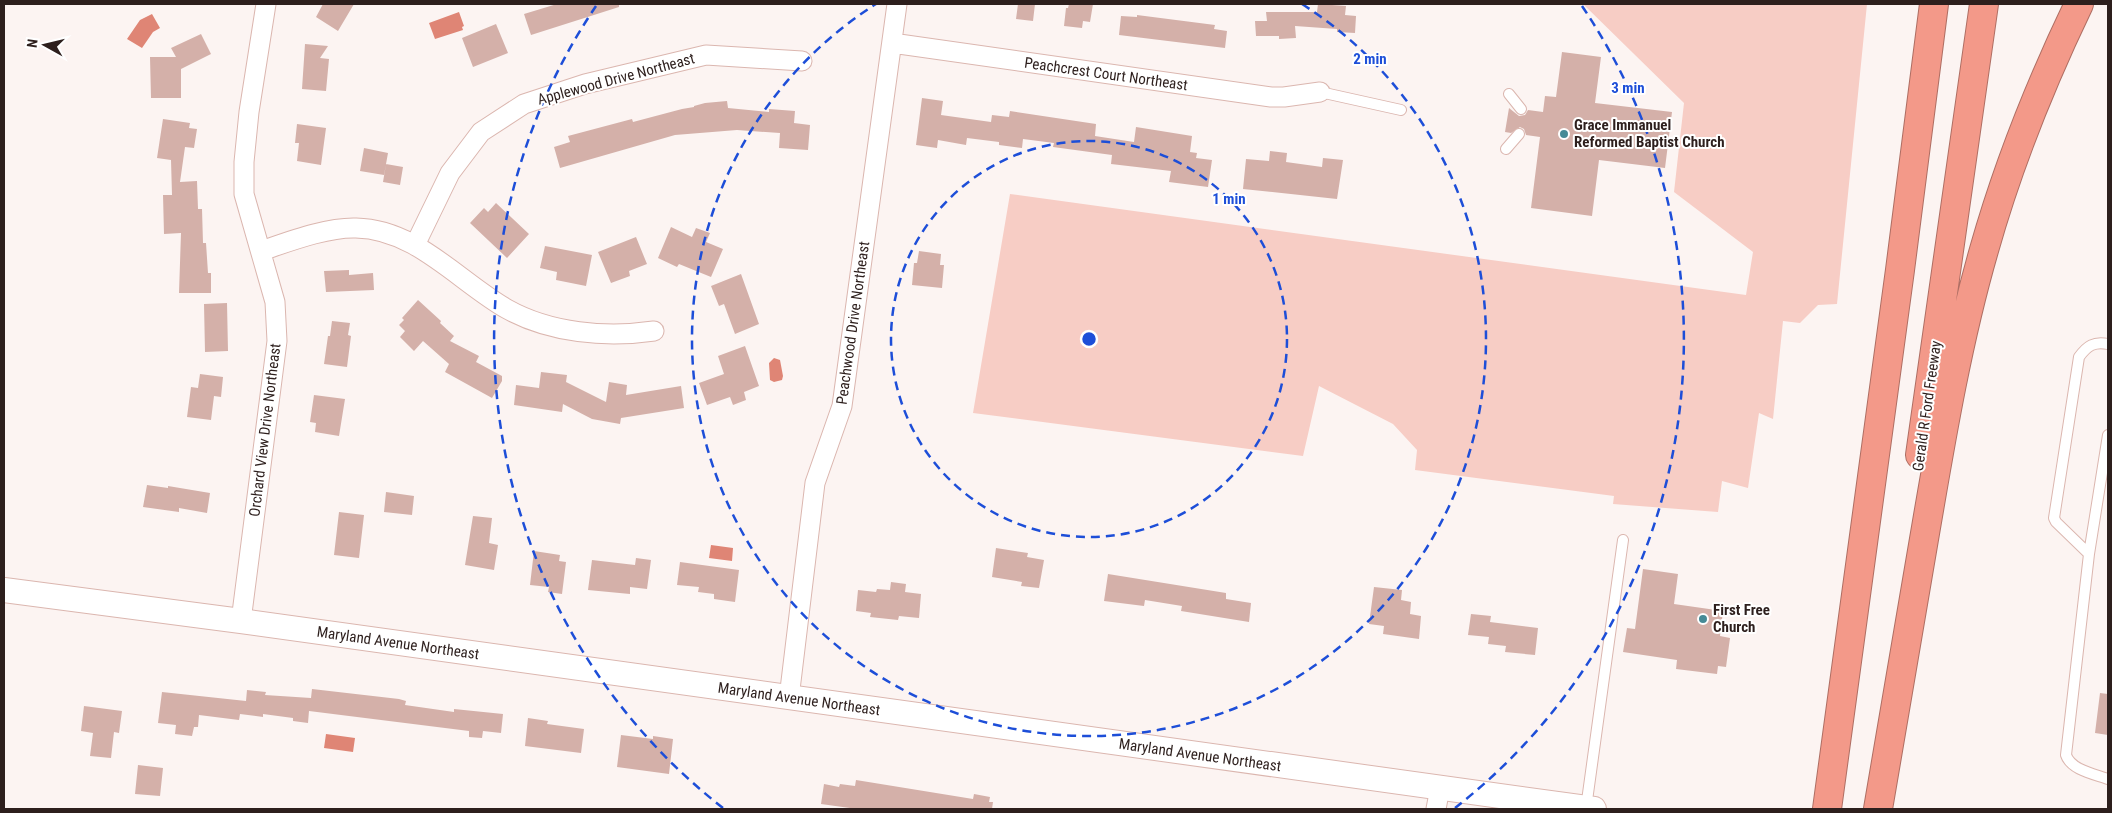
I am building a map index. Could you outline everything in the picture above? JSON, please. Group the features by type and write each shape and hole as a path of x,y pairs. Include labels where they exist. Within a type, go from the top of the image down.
{"highway":[{"path":"1827,809 1934,4"},
{"name":"Gerald R Ford Freeway","path":"1876,809 1926,414 1984,4"},
{"path":"1876,809 1954,369 1983,252 2013,160 2038,95 2079,4"}],"street":[{"name":"Orchard View Drive Northeast","path":"241,621 277,341 275,302 244,194 244,162 249,112 266,4"},
{"name":"Peachwood Drive Northeast","path":"789,698 815,484 842,406 897,4"},
{"name":"Peachcrest Court Northeast","path":"892,43 1271,97 1320,92"},
{"name":"Applewood Drive Northeast","path":"415,245 450,173 481,132 524,104 585,84 706,55 802,60"},
{"path":"261,251 324,232 355,228 384,231 415,245 507,309 540,324 583,332 636,334 654,332"},
{"name":"Maryland Avenue Northeast","path":"4,590 241,621 789,698 1438,799 1590,809"}],"lane":[{"path":"1320,92 1401,110"},
{"path":"1509,94 1521,109"},
{"path":"1506,149 1519,134"},
{"path":"2089,554 2054,518 2079,357 2086,347 2099,342 2108,344"},
{"path":"2108,435 2089,554 2066,755 2068,762 2080,769 2108,778"},
{"path":"1590,809 1623,540"}],"shaded area":[{"path":"1583,4 1867,4 1837,304 1818,305 1800,323 1783,321 1773,419 1759,413 1748,488 1722,481 1718,512 1613,504 1614,496 1415,470 1417,450 1393,424 1319,386 1303,456 973,413 1010,194 1746,295 1753,252 1674,192 1684,103"},
{"path":"459,12 464,26 462,27 463,30 435,39 429,23"},
{"path":"152,14 160,28 153,32 142,48 127,39 140,20"},
{"path":"774,358 780,360 783,376 782,380 774,382 770,380 769,363"},
{"path":"711,545 733,548 732,561 709,558"},
{"path":"326,734 355,738 353,752 324,748"}],"building":[{"path":"323,4 354,4 338,31 316,17"},
{"path":"557,4 619,4 619,7 531,35 524,14"},
{"path":"1018,4 1035,4 1033,21 1016,19"},
{"path":"1069,4 1093,4 1090,22 1083,21 1082,28 1064,26 1066,8 1068,8"},
{"path":"1318,4 1346,6 1345,15 1356,16 1355,33 1337,32 1337,29 1295,26 1296,38 1279,39 1279,36 1256,36 1255,21 1267,21 1266,12 1317,12"},
{"path":"1137,15 1215,25 1214,29 1227,31 1225,48 1119,35 1121,16 1137,17"},
{"path":"496,24 508,53 473,67 462,38"},
{"path":"201,34 211,54 181,69 181,98 151,98 150,57 176,57 171,48"},
{"path":"305,44 328,46 320,58 329,59 326,91 302,89"},
{"path":"1562,52 1601,57 1595,103 1672,112 1665,168 1599,160 1592,216 1531,208 1540,137 1526,135 1524,129 1520,127 1511,133 1505,132 1509,108 1519,116 1525,115 1528,110 1543,112 1545,96 1556,97"},
{"path":"922,98 943,101 941,115 991,122 992,115 1009,117 1010,111 1096,124 1095,136 1134,142 1136,127 1192,136 1190,152 1197,153 1196,158 1212,160 1208,187 1169,182 1171,171 1111,164 1112,155 1053,147 1054,143 1023,139 1022,148 999,145 999,142 967,138 966,145 938,140 937,148 916,145"},
{"path":"727,101 728,108 769,112 769,109 795,111 794,123 810,125 808,150 779,148 780,133 737,130 675,135 560,168 554,147 570,142 568,136 632,119 633,122 705,103"},
{"path":"163,119 190,123 189,128 197,129 194,148 185,147 180,182 197,181 198,209 202,209 203,243 206,243 208,273 211,273 211,293 179,293 181,233 164,234 163,195 172,195 171,160 157,158"},
{"path":"297,124 326,128 321,165 297,161 299,143 295,143"},
{"path":"364,148 388,153 384,175 360,171"},
{"path":"1270,151 1287,153 1286,162 1322,167 1323,158 1343,160 1337,199 1243,189 1246,159 1269,161"},
{"path":"386,164 403,167 400,185 383,182"},
{"path":"496,203 529,234 507,258 470,223 484,208 488,212"},
{"path":"671,227 692,237 696,228 710,233 706,242 723,249 711,277 679,264 677,267 658,258"},
{"path":"636,237 647,264 629,271 630,276 611,283 598,252"},
{"path":"545,246 592,255 586,286 556,280 557,272 540,268"},
{"path":"919,251 941,254 940,265 944,265 942,288 912,285 914,263 917,263"},
{"path":"349,270 349,275 373,273 374,290 326,292 324,271"},
{"path":"741,274 759,324 735,334 724,304 719,306 711,286"},
{"path":"418,300 454,336 450,341 479,356 476,362 502,376 502,381 492,398 445,372 449,364 423,341 414,351 400,337 405,331 399,325 404,320 402,318"},
{"path":"227,303 228,351 205,352 204,304"},
{"path":"332,321 350,323 348,335 351,336 347,367 324,364"},
{"path":"745,346 759,386 744,392 746,400 733,405 730,397 707,405 699,383 724,374 718,356"},
{"path":"541,372 567,375 566,382 606,402 609,382 627,385 626,395 681,386 684,408 621,418 620,424 592,419 563,404 562,412 514,405 516,385 539,388"},
{"path":"200,374 223,377 221,397 214,396 211,420 187,417 191,387 198,388"},
{"path":"314,395 345,399 339,436 315,432 316,423 310,422"},
{"path":"147,485 168,488 168,486 210,493 207,513 179,508 179,512 143,507"},
{"path":"386,492 414,496 412,515 384,512"},
{"path":"339,512 364,515 359,558 334,555"},
{"path":"473,516 492,518 489,543 498,545 494,570 465,565"},
{"path":"996,548 1028,553 1027,557 1044,560 1039,588 1021,586 1022,582 992,577"},
{"path":"534,551 560,555 559,561 566,562 562,594 548,592 549,587 530,585"},
{"path":"636,558 651,560 647,589 630,587 630,594 588,590 592,560 635,565"},
{"path":"680,562 739,570 735,602 714,599 714,594 698,592 699,587 677,585"},
{"name":"First Free Church","path":"1643,569 1678,574 1674,604 1723,611 1720,636 1730,638 1726,667 1718,666 1717,674 1676,669 1677,660 1623,652 1627,628 1635,629"},
{"path":"1108,574 1226,593 1226,599 1251,603 1249,622 1181,611 1182,606 1145,600 1144,606 1104,601"},
{"path":"891,582 906,584 905,592 921,594 919,618 899,616 898,620 870,617 871,613 856,611 858,590 876,592 877,589 890,590"},
{"path":"1374,587 1402,590 1401,600 1411,602 1410,614 1421,616 1419,639 1383,634 1384,626 1369,624"},
{"path":"1471,614 1491,616 1490,622 1538,628 1535,655 1505,652 1506,646 1488,644 1489,637 1468,635"},
{"path":"312,689 399,699 406,701 405,705 454,712 454,709 503,714 501,733 483,731 482,738 469,737 469,731 309,711 308,723 293,721 293,718 263,714 263,717 240,714 239,720 199,715 198,727 194,727 192,736 175,734 176,725 158,723 162,692 246,701 247,690 266,692 265,695 311,698"},
{"path":"2100,693 2108,694 2108,735 2095,733"},
{"path":"84,706 122,711 119,733 114,732 111,758 90,756 93,733 81,731"},
{"path":"528,718 548,721 547,724 584,729 581,753 525,746"},
{"path":"621,735 653,739 653,736 673,739 669,774 617,767"},
{"path":"138,765 163,768 160,796 135,794"},
{"path":"856,780 973,799 974,794 990,797 989,802 993,802 992,809 857,809 821,804 824,784 839,787 840,784 855,786"}],"place":[{"name":"Grace Immanuel Reformed Baptist Church","path":"1564,134"},
{"name":"First Free Church","path":"1703,619"}]}
